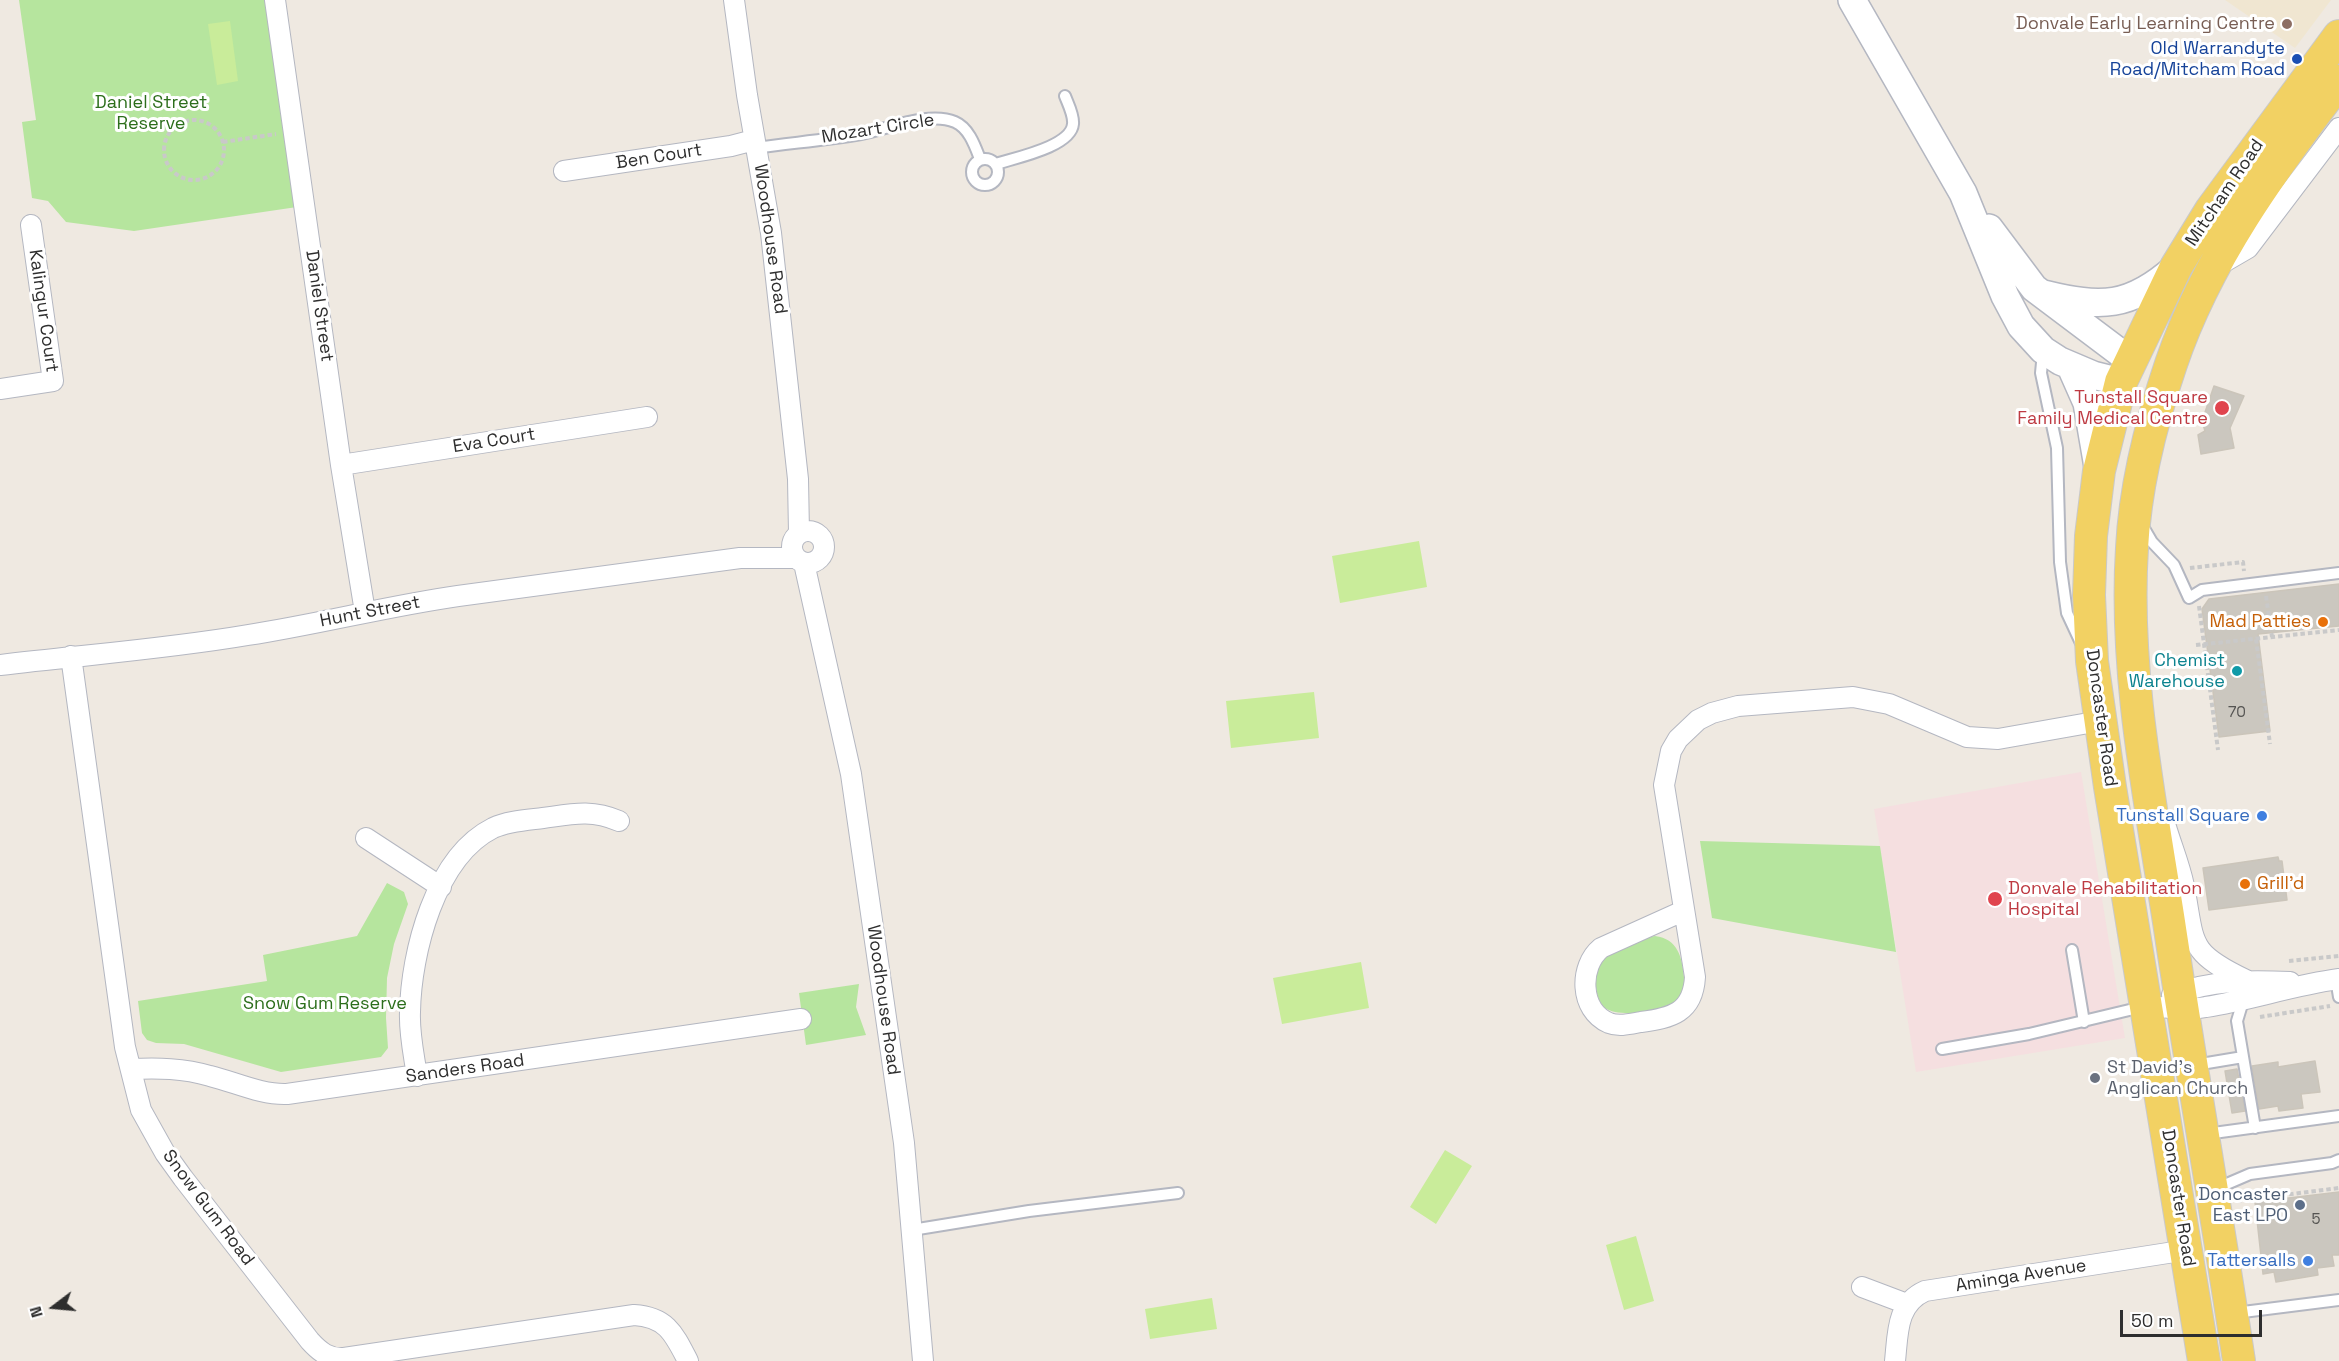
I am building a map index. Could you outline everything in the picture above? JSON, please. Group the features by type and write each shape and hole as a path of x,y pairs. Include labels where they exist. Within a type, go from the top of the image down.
{"main road":[{"path":"1840,0 1874,38"},
{"path":"1852,0 1963,194 2014,314 2028,335 2043,350 2071,367 2093,375 2145,372 2162,392"},
{"name":"Mitcham Road","path":"2126,372 2176,267 2211,210 2339,36"},
{"name":"Mitcham Road","path":"2162,392 2173,359 2212,270 2246,210 2339,81"},
{"path":"1963,194 2018,268 2040,293 2079,324 2126,372"},
{"path":"2040,293 2092,302 2122,300 2145,292 2176,267"},
{"path":"2043,350 2047,340 2055,332 2079,324"},
{"path":"2071,367 2087,403 2099,471"},
{"name":"Doncaster Road","path":"2126,372 2099,471 2091,536 2089,595 2092,661 2145,1006 2204,1361"},
{"name":"Doncaster Road","path":"2162,392 2135,513 2132,547 2131,628 2145,765 2203,1134 2224,1195 2232,1313 2240,1361"},
{"path":"2091,536 2105,513 2113,507 2124,506 2135,513"}],"street":[{"name":"Daniel Street","path":"275,0 341,465 365,612"},
{"name":"Woodhouse Road","path":"734,0 741,57 771,233 805,548 822,643 851,774 902,1129 923,1361"},
{"path":"2212,270 2248,248 2339,128"},
{"name":"Ben Court","path":"564,171 755,144"},
{"name":"Kalingur Court","path":"0,389 53,381 31,225"},
{"name":"Eva Court","path":"341,465 647,417"},
{"name":"Hunt Street","path":"0,665 206,642 447,598 805,548"},
{"name":"Snow Gum Road","path":"71,656 121,1022 141,1110 165,1153 310,1341 327,1356 344,1358 634,1315 656,1319 664,1324 671,1330 688,1361"},
{"path":"1683,911 1601,948 1595,953 1586,969 1585,980 1590,1003 1602,1019 1620,1026 1662,1019 1674,1015 1689,1002 1694,989 1695,977 1664,784 1671,752 1678,739 1698,720 1712,713 1738,706 1853,697 1889,704 1951,731 1982,739 1998,739 2100,721"},
{"path":"2145,765 2182,879 2193,939 2209,960 2246,980"},
{"path":"417,1076 409,1015 414,966 424,924 441,886 462,854 475,841 494,828 517,822 588,812 605,815 619,821"},
{"path":"366,838 441,886"},
{"path":"2182,1000 2197,986 2246,980 2338,985"},
{"path":"2145,1006 2182,1000 2206,1008 2243,1001 2308,983"},
{"name":"Sanders Road","path":"131,1069 193,1071 280,1095 801,1019"},
{"name":"Aminga Avenue","path":"1907,1304 1918,1294 1933,1289 2187,1250"},
{"path":"1862,1287 1907,1304 1899,1320 1895,1361"}],"lane":[{"path":"996,164 1034,152 1066,137 1073,121 1065,96"},
{"name":"Mozart Circle","path":"755,144 860,134 936,118 960,125 972,139 980,159"},
{"path":"980,159 988,159 996,164 998,172 994,181 989,184 980,184 973,179 971,169 980,159"},
{"path":"2043,350 2041,369 2056,441 2058,542 2067,613 2092,661"},
{"path":"2135,513 2152,542 2175,565 2192,596 2206,590 2339,573"},
{"path":"2072,950 2084,1022"},
{"path":"2243,1001 2237,1021 2255,1128"},
{"path":"1942,1049 2084,1022 2145,1006"},
{"path":"2192,1065 2243,1057"},
{"path":"2203,1134 2339,1116"},
{"path":"2224,1195 2250,1174 2339,1160"},
{"path":"912,1230 1029,1211 1178,1193"},
{"path":"2232,1313 2339,1300"}],"path":[{"path":"192,120 212,125 223,142 222,161 217,169 201,179 191,180 174,172 164,155 164,145 174,127 192,120"},
{"path":"223,142 294,132"},
{"path":"2190,568 2192,596 2204,645 2218,750"},
{"path":"2196,645 2339,630"},
{"path":"2256,639 2270,744"},
{"path":"2237,1021 2339,1005"},
{"path":"2224,1195 2339,1188"}],"shaded area":[{"name":"Donvale Early Learning Centre","path":"2225,0 2331,0 2295,48"},
{"name":"Donvale Rehabilitation Hospital","path":"2081,772 2125,1038 1916,1072 1874,809"}],"green space":[{"name":"Daniel Street Reserve","path":"19,0 268,0 297,207 134,231 66,222 48,201 32,198 22,122 36,120"},
{"path":"230,21 238,81 217,85 208,24"},
{"path":"1419,541 1427,587 1340,603 1332,556"},
{"path":"1314,692 1319,738 1231,748 1226,701"},
{"path":"1700,841 1880,846 1896,952 1712,918"},
{"name":"Snow Gum Reserve","path":"387,883 404,892 408,904 394,944 387,978 388,1048 381,1057 281,1072 184,1044 156,1043 147,1040 142,1033 138,1001 267,981 263,955 357,936"},
{"path":"1655,936 1674,945 1680,956 1684,983 1678,1000 1670,1006 1651,1011 1620,1013 1605,1008 1601,1004 1595,985 1598,965 1608,956 1633,943"},
{"path":"1361,962 1369,1008 1282,1024 1273,978"},
{"path":"859,984 856,1007 866,1035 806,1045 799,993"},
{"path":"1445,1150 1472,1166 1436,1224 1410,1207"},
{"path":"1636,1236 1654,1301 1624,1310 1606,1245"},
{"path":"1212,1298 1217,1329 1150,1339 1145,1309"}],"building":[{"name":"Tunstall Square Family Medical Centre","path":"2214,386 2244,396 2230,428 2234,448 2201,454 2198,435 2205,431 2202,421"},
{"path":"2339,584 2339,626 2258,634 2270,731 2219,737 2202,609 2209,599"},
{"name":"Grill'd","path":"2278,857 2279,861 2282,861 2287,900 2209,910 2203,868"},
{"path":"2315,1061 2320,1092 2301,1094 2303,1108 2279,1111 2278,1106 2259,1109 2252,1066 2278,1062 2278,1067"},
{"path":"2237,1069 2245,1111 2232,1113 2225,1071"},
{"path":"2339,1192 2339,1255 2332,1255 2334,1266 2317,1268 2318,1275 2276,1282 2274,1272 2263,1274 2255,1202"}],"place":[{"name":"Donvale Early Learning Centre","path":"2287,24"},
{"name":"Old Warrandyte Road/Mitcham Road","path":"2297,59"},
{"name":"Tunstall Square Family Medical Centre","path":"2222,408"},
{"name":"Mad Patties","path":"2323,622"},
{"name":"Chemist Warehouse","path":"2237,671"},
{"name":"Tunstall Square","path":"2262,816"},
{"name":"Grill'd","path":"2245,884"},
{"name":"Donvale Rehabilitation Hospital","path":"1995,899"},
{"name":"St David's Anglican Church","path":"2095,1078"},
{"name":"Doncaster East LPO","path":"2300,1205"},
{"name":"Tattersalls","path":"2308,1261"}]}
